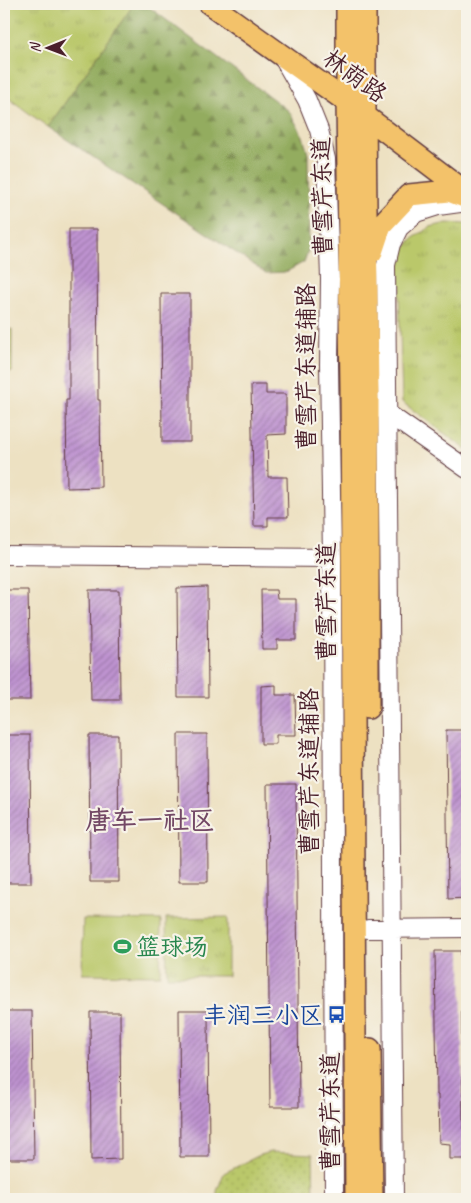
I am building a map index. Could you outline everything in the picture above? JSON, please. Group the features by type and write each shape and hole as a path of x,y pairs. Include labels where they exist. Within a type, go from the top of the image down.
{"main road":[{"name":"林荫路","path":"210,4 365,115 467,193"},
{"name":"曹雪芹东道","path":"347,4 347,102 359,393 372,1199"},
{"name":"曹雪芹东道","path":"356,1199 359,393 366,271 365,4"},
{"path":"366,271 381,224 409,195 449,191 467,198"}],"street":[{"name":"曹雪芹东道辅路","path":"282,55 307,100 319,130 326,159 330,279 328,364 332,558 334,1199"},
{"path":"394,1199 386,265 391,244 399,228 416,213 438,206 467,202"},
{"path":"328,364 359,393 467,469"},
{"path":"4,555 332,558"},
{"path":"368,929 467,928"}],"green space":[{"path":"4,4 134,4 48,127 4,95"},
{"path":"134,4 145,4 289,111 303,136 308,154 309,248 304,262 286,272 266,273 48,127"},
{"path":"447,223 467,224 467,450 402,402 398,256 412,239 430,227"},
{"path":"12,329 12,372 4,372 4,330"},
{"path":"228,917 228,976 167,976 166,918"},
{"name":"篮球场","path":"83,919 161,920 160,975 82,974"},
{"path":"270,1152 313,1154 314,1199 217,1199 217,1191 224,1173"}],"building":[{"path":"69,229 97,229 98,400 100,400 101,487 67,488 66,400 69,400"},
{"path":"161,294 190,294 190,442 162,442"},
{"path":"251,385 266,385 266,394 286,394 286,434 267,435 268,477 287,477 288,517 268,517 268,526 254,526"},
{"path":"207,587 208,697 178,697 177,588"},
{"path":"4,590 28,590 30,700 4,700"},
{"path":"89,590 119,590 120,700 91,700"},
{"path":"261,590 276,590 277,599 296,599 296,640 277,640 277,649 262,649"},
{"path":"276,685 276,695 295,695 296,735 276,735 276,744 261,744 261,686"},
{"path":"446,730 467,730 467,898 448,899"},
{"path":"178,734 207,734 208,882 179,882"},
{"path":"4,735 30,735 31,883 4,883"},
{"path":"89,735 118,735 119,882 90,882"},
{"path":"267,784 296,784 299,1107 270,1107"},
{"path":"435,951 461,951 463,1120 464,1135 467,1135 467,1159 450,1159 450,1144 439,1143"},
{"path":"179,1010 208,1010 209,1157 180,1157"},
{"path":"4,1011 32,1011 34,1159 4,1159"},
{"path":"90,1012 120,1012 121,1159 91,1160"}],"place":[{"name":"篮球场","path":"122,947"},
{"name":"丰润三小区","path":"337,1015"}],"district":[{"name":"唐车一社区","path":"150,820"}]}
